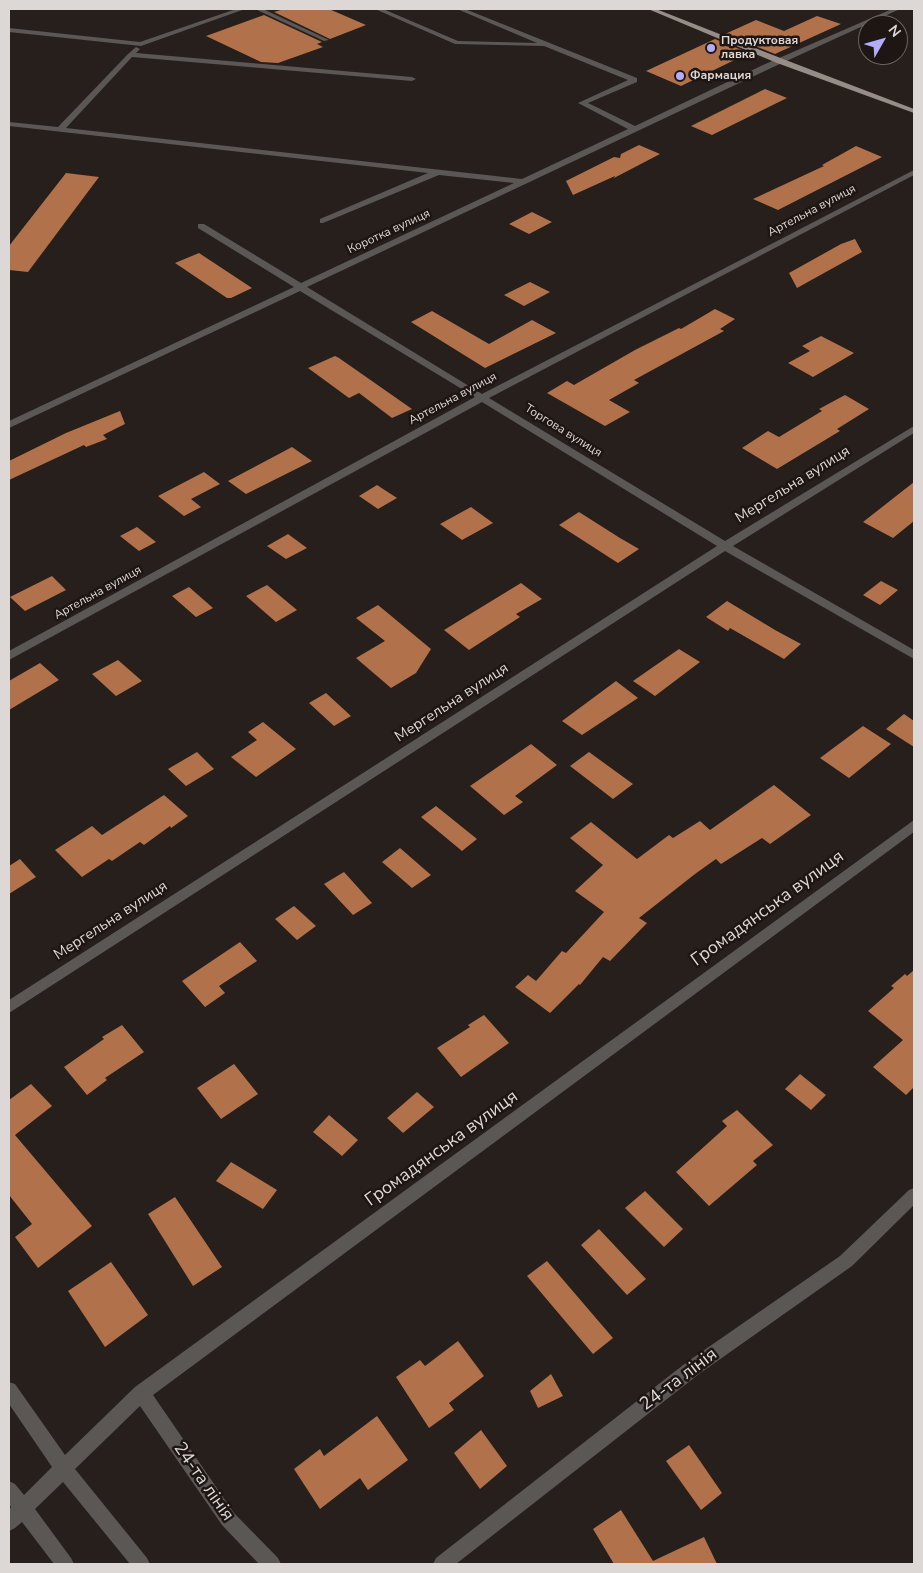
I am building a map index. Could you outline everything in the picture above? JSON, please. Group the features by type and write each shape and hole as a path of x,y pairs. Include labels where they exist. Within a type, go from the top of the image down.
{"main road":[{"path":"650,9 780,61 914,111"}],"street":[{"path":"9,30 141,44 242,9"},
{"path":"258,9 326,40"},
{"path":"378,9 457,43 550,46"},
{"path":"460,9 634,80 582,103 634,129"},
{"name":"Коротка вулиця","path":"9,425 526,182 634,129 898,9"},
{"path":"60,130 141,44"},
{"path":"130,55 412,79"},
{"path":"9,124 526,182"},
{"path":"323,221 438,172"},
{"name":"Артельна вулиця","path":"9,656 483,397 914,172"},
{"name":"Торгова вулиця","path":"201,226 725,546 914,655"},
{"name":"Мергельна вулиця","path":"9,1006 725,546 914,429"},
{"name":"Громадянська вулиця","path":"9,1522 141,1393 914,825"},
{"name":"24-та лінія","path":"442,1564 693,1368 846,1261 914,1195"},
{"path":"9,1390 63,1468 141,1564"},
{"name":"24-та лінія","path":"141,1393 228,1520 272,1564"},
{"path":"9,1490 65,1564"}],"building":[{"path":"284,9 329,9 366,25 330,39 274,12"},
{"path":"264,15 322,42 317,44 323,47 278,63 261,62 206,36"},
{"path":"817,16 841,24 775,54 725,34 756,20 784,31"},
{"path":"715,39 749,53 681,86 646,71"},
{"path":"765,89 787,98 712,135 691,126"},
{"path":"639,145 660,154 614,178 615,176 573,195 566,181 614,157 620,158 621,154"},
{"path":"856,146 882,157 778,210 753,199 824,166 822,165"},
{"path":"66,173 99,177 28,272 9,270 9,246"},
{"path":"532,212 552,222 529,234 509,224"},
{"path":"855,239 862,252 797,288 789,273 841,244"},
{"path":"199,253 252,288 227,298 175,263"},
{"path":"530,282 550,292 524,306 504,295"},
{"path":"715,309 735,319 720,329 724,331 634,380 639,383 609,400 630,412 605,426 547,393 567,381 574,385 635,350 679,328 681,329"},
{"path":"432,311 489,344 532,320 556,333 485,368 411,322"},
{"path":"821,336 854,353 813,377 788,363 810,351 802,346"},
{"path":"335,356 412,409 392,418 359,393 349,398 308,368"},
{"path":"845,395 869,409 837,429 840,431 777,469 742,448 768,431 779,437 822,411 819,409"},
{"path":"120,411 125,424 103,435 107,439 86,447 84,445 9,480 9,461 66,433"},
{"path":"292,447 312,461 246,494 228,481"},
{"path":"204,472 220,484 191,499 201,507 184,516 158,496"},
{"path":"914,482 914,521 893,538 863,522"},
{"path":"377,485 397,498 378,509 359,496"},
{"path":"471,507 493,523 462,540 440,524"},
{"path":"579,512 639,549 618,563 559,525"},
{"path":"137,527 156,542 139,551 120,536"},
{"path":"288,534 307,548 286,559 267,546"},
{"path":"52,576 66,590 25,611 10,597"},
{"path":"881,581 898,590 880,605 863,595"},
{"path":"521,583 542,599 516,614 520,617 469,650 444,630"},
{"path":"267,585 297,610 276,622 246,596"},
{"path":"189,587 213,608 196,617 172,596"},
{"path":"727,601 801,644 784,659 730,628 728,631 706,617"},
{"path":"378,605 431,649 416,673 391,688 356,658 385,641 356,618"},
{"path":"679,649 700,662 655,696 633,681"},
{"path":"118,660 142,681 116,696 92,674"},
{"path":"40,663 59,680 9,710 9,681"},
{"path":"616,681 638,698 582,735 562,721"},
{"path":"326,693 351,716 334,726 309,703"},
{"path":"904,714 914,721 914,747 886,729"},
{"path":"263,722 296,749 256,777 231,757 257,740 248,732"},
{"path":"863,726 891,744 849,778 820,758"},
{"path":"531,744 557,765 515,796 523,802 504,815 470,786"},
{"path":"197,752 214,769 186,786 168,769"},
{"path":"589,752 633,784 613,799 570,766"},
{"path":"774,785 811,815 770,844 762,838 721,864 716,859 695,874 639,918 647,923 610,961 603,957 580,985 550,1013 515,987 528,975 536,981 562,951 566,953 604,912 575,891 603,865 570,838 591,822 637,859 669,835 673,838 700,821 710,830"},
{"path":"164,795 188,816 171,828 170,826 144,845 140,842 112,861 109,859 82,877 55,850 92,826 102,835"},
{"path":"436,806 477,839 462,851 421,817"},
{"path":"400,848 431,875 412,888 382,862"},
{"path":"20,859 36,877 9,894 9,866"},
{"path":"344,872 372,903 353,915 324,884"},
{"path":"294,906 316,926 297,940 275,919"},
{"path":"240,942 257,961 219,986 225,993 205,1007 182,981"},
{"path":"914,970 914,1087 906,1095 873,1067 903,1040 868,1011 894,988 891,986 905,974 907,976"},
{"path":"484,1015 509,1043 461,1077 437,1048 470,1027 468,1025"},
{"path":"122,1025 144,1052 105,1078 107,1080 87,1095 64,1067 104,1039 102,1037"},
{"path":"234,1064 258,1094 221,1119 197,1088"},
{"path":"800,1074 826,1095 811,1110 785,1089"},
{"path":"31,1084 52,1106 15,1135 92,1226 38,1268 15,1237 32,1224 9,1195 9,1100"},
{"path":"417,1092 434,1107 403,1133 387,1118"},
{"path":"737,1110 773,1145 753,1161 757,1165 709,1206 676,1172 727,1126 722,1121"},
{"path":"329,1115 358,1140 342,1156 313,1132"},
{"path":"231,1162 277,1190 263,1209 216,1181"},
{"path":"645,1191 683,1229 664,1247 625,1208"},
{"path":"175,1197 222,1267 193,1286 148,1214"},
{"path":"599,1229 646,1279 627,1295 581,1245"},
{"path":"547,1261 613,1338 593,1354 527,1276"},
{"path":"111,1262 148,1315 105,1347 68,1291"},
{"path":"458,1341 484,1376 449,1403 454,1410 429,1428 396,1377 420,1360 425,1366"},
{"path":"551,1374 563,1396 538,1408 530,1391"},
{"path":"377,1416 408,1460 368,1490 360,1478 320,1509 294,1469 320,1449 324,1456"},
{"path":"481,1430 507,1466 480,1489 454,1453"},
{"path":"689,1445 722,1493 701,1510 666,1461"},
{"path":"621,1510 653,1561 704,1537 717,1564 614,1564 593,1529"}],"place":[{"name":"Продуктовая лавка","path":"711,48"},
{"name":"Фармация","path":"680,76"}]}
